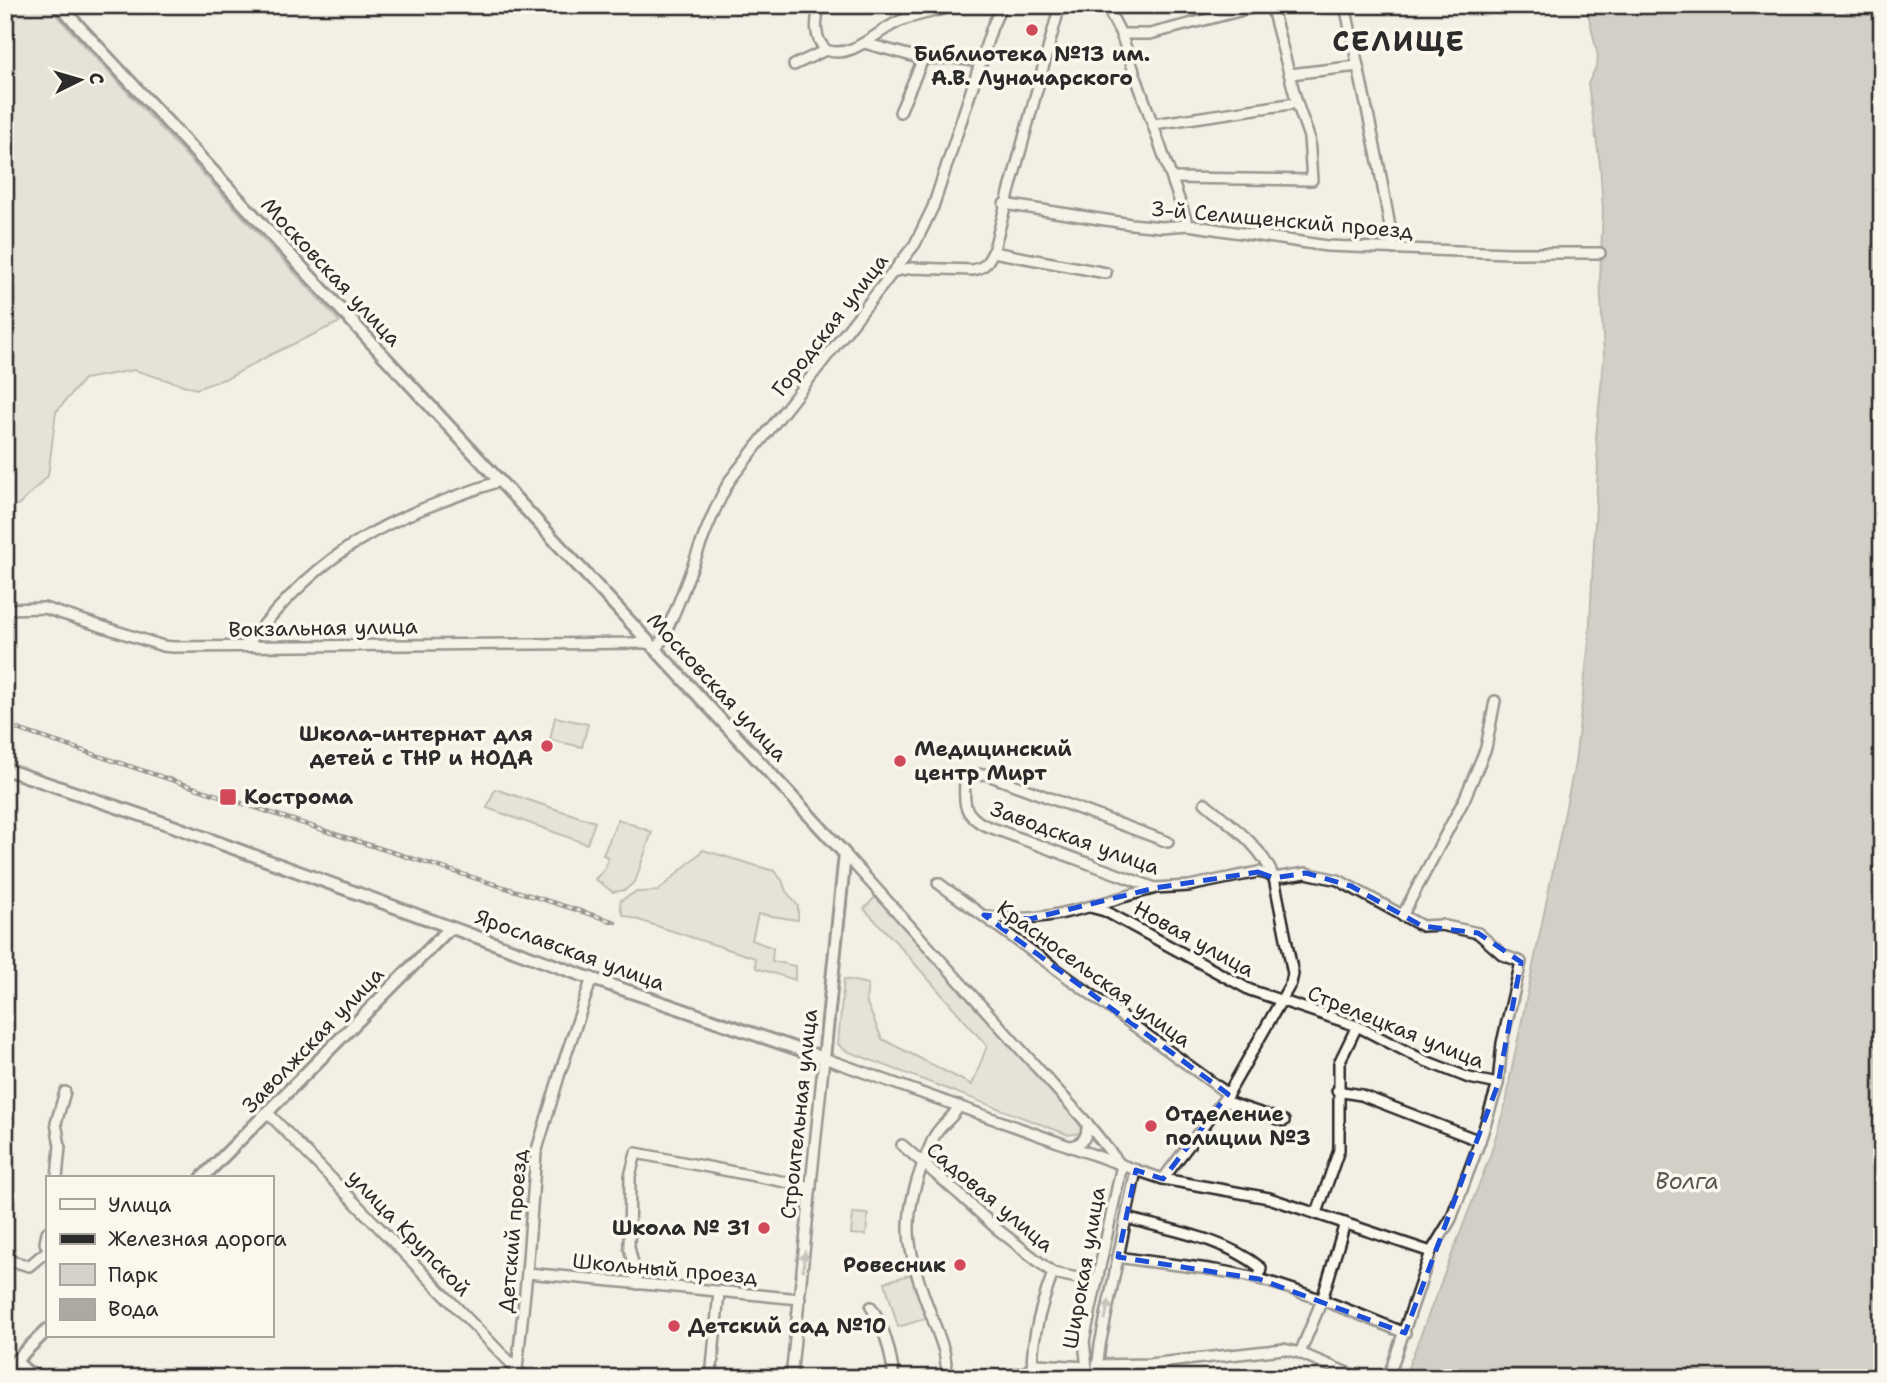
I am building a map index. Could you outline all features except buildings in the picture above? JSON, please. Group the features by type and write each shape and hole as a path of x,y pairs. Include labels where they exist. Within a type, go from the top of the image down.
{"main road":[{"name":"Московская улица","path":"59,5 845,854"},
{"name":"Ярославская улица","path":"5,769 173,826 450,928 824,1058"},
{"name":"Строительная улица","path":"824,1058 845,854"},
{"name":"Заволжская улица","path":"204,1176 450,928"},
{"path":"5,1371 46,1331"},
{"path":"15,1361 34,1378"}],"street":[{"path":"819,5 816,34 826,50"},
{"path":"794,65 826,50 840,52 864,43 898,22 958,5"},
{"name":"Городская улица","path":"652,647 673,617 712,512 730,480 915,244 933,207 992,27 1002,5"},
{"path":"895,271 912,268 972,270 987,264 993,251 1060,5"},
{"path":"1076,5 1096,5"},
{"path":"1106,5 1121,34 1188,225"},
{"path":"1121,34 1150,34 1263,5"},
{"path":"1173,178 1312,180 1309,137 1297,103 1271,5"},
{"path":"1345,5 1394,249"},
{"path":"864,43 923,59 954,58 982,62"},
{"path":"900,112 923,59"},
{"path":"1290,74 1358,66"},
{"path":"1154,124 1297,103"},
{"name":"3-й Селищенский проезд","path":"1004,204 1131,224 1162,227 1188,225 1327,246 1509,253 1600,253"},
{"path":"993,251 1106,273"},
{"path":"246,646 260,628 326,564 361,539 451,497 499,481"},
{"name":"Вокзальная улица","path":"5,609 44,608 163,646 652,647"},
{"path":"1402,916 1464,800 1486,748 1495,701"},
{"name":"Заводская улица","path":"1168,842 985,774 965,776 965,810 971,818 996,830 1156,888 1189,886 1258,872 1274,878 1306,873 1338,880 1422,926 1441,925 1478,933 1503,955 1521,962 1502,1043 1498,1084"},
{"path":"1163,1179 1226,1097 1282,1000 1293,974 1274,878 1262,853 1205,803"},
{"name":"Московская улица","path":"845,854 1087,1123 1122,1166"},
{"name":"Красносельская улица","path":"938,883 1226,1097 1284,1121"},
{"path":"984,915 1011,920 1065,914 1156,888"},
{"name":"Новая улица","path":"1090,907 1105,911 1250,990 1282,1000"},
{"name":"Детский проезд","path":"517,1369 536,1153 559,1073 593,978"},
{"name":"Стрелецкая улица","path":"1282,1000 1357,1026 1423,1060 1469,1078 1498,1084"},
{"path":"1317,1213 1339,1150 1339,1063 1357,1026"},
{"name":"Ярославская улица","path":"824,1058 1122,1166"},
{"name":"Строительная улица","path":"791,1378 824,1058"},
{"path":"1388,1378 1431,1252 1451,1219 1498,1084"},
{"path":"1337,1091 1361,1095 1480,1141"},
{"path":"57,1176 60,1158 56,1123 65,1092"},
{"path":"950,1376 910,1243 910,1214 914,1192 934,1135 959,1106"},
{"name":"улица Крупской","path":"268,1114 525,1378"},
{"path":"1069,1146 1081,1143 1086,1138 1087,1123"},
{"name":"Садовая улица","path":"902,1146 996,1228 1053,1273 1097,1282"},
{"path":"638,1284 629,1247 630,1176 636,1153 811,1187"},
{"path":"1122,1166 1163,1179 1269,1198 1431,1252"},
{"name":"Широкая улица","path":"1088,1378 1084,1341 1122,1166"},
{"name":"Широкая улица","path":"1096,1378 1136,1170"},
{"path":"1126,1218 1220,1246 1261,1268 1259,1279"},
{"path":"1300,1353 1322,1300 1345,1223"},
{"path":"5,1259 29,1266 46,1250"},
{"path":"1118,1257 1197,1267 1259,1279 1322,1300 1405,1333"},
{"name":"Школьный проезд","path":"527,1273 800,1299"},
{"path":"1033,1378 1031,1367 1040,1316 1053,1273"},
{"path":"711,1378 719,1292"},
{"path":"871,1307 884,1334 894,1378"},
{"path":"1097,1365 1149,1364 1270,1350 1300,1353 1360,1378"},
{"path":"997,1378 1025,1372 1037,1364 1086,1367"}],"highlighted area":[{"path":"1258,872 1274,878 1306,873 1351,886 1422,926 1478,933 1521,962 1498,1084 1405,1333 1259,1279 1118,1257 1136,1170 1163,1179 1228,1094 984,915 1030,919 1155,888"}],"green space":[{"path":"5,5 47,5 340,322 230,377 196,389 134,370 84,379 56,412 48,476 20,504 5,510"},
{"path":"555,717 588,724 582,747 550,740"},
{"path":"495,789 595,822 587,844 487,808"},
{"path":"618,819 652,832 635,882 625,890 613,892 595,879 605,869 608,857 603,855"},
{"path":"703,850 774,871 782,880 786,891 798,906 798,920 758,914 752,940 773,948 772,961 795,966 795,980 756,968 755,958 623,915 621,900 636,892 658,891"},
{"path":"877,895 1077,1121 1081,1127 1080,1133 1069,1135 844,1050 838,1044 844,979 868,984 866,1001 882,1039 972,1085 987,1046 864,909"},
{"path":"853,1213 868,1214 866,1235 851,1234"},
{"path":"916,1273 928,1318 898,1327 885,1282"}],"water":[{"name":"Волга","path":"1586,5 1882,5 1882,1378 1404,1378 1490,1156 1507,1099 1575,763 1589,641 1598,465 1596,437 1604,356 1600,279 1603,209 1600,164 1588,84 1598,56"}],"ferry route":[{"path":"1878,1378 1882,1364"}],"railway":[{"path":"5,725 344,837 615,922"}],"place":[{"name":"Библиотека №13 им. А.В. Луначарского","path":"1032,30"},
{"name":"Школа-интернат для детей с ТНР и НОДА","path":"547,746"},
{"name":"Медицинский центр Мирт","path":"900,761"},
{"name":"Кострома","path":"228,797"},
{"name":"Отделение полиции №3","path":"1151,1126"},
{"name":"Школа № 31","path":"764,1228"},
{"name":"Ровесник","path":"960,1265"},
{"name":"Детский сад №10","path":"674,1326"}],"district":[{"name":"СЕЛИЩЕ","path":"1399,41"}]}
